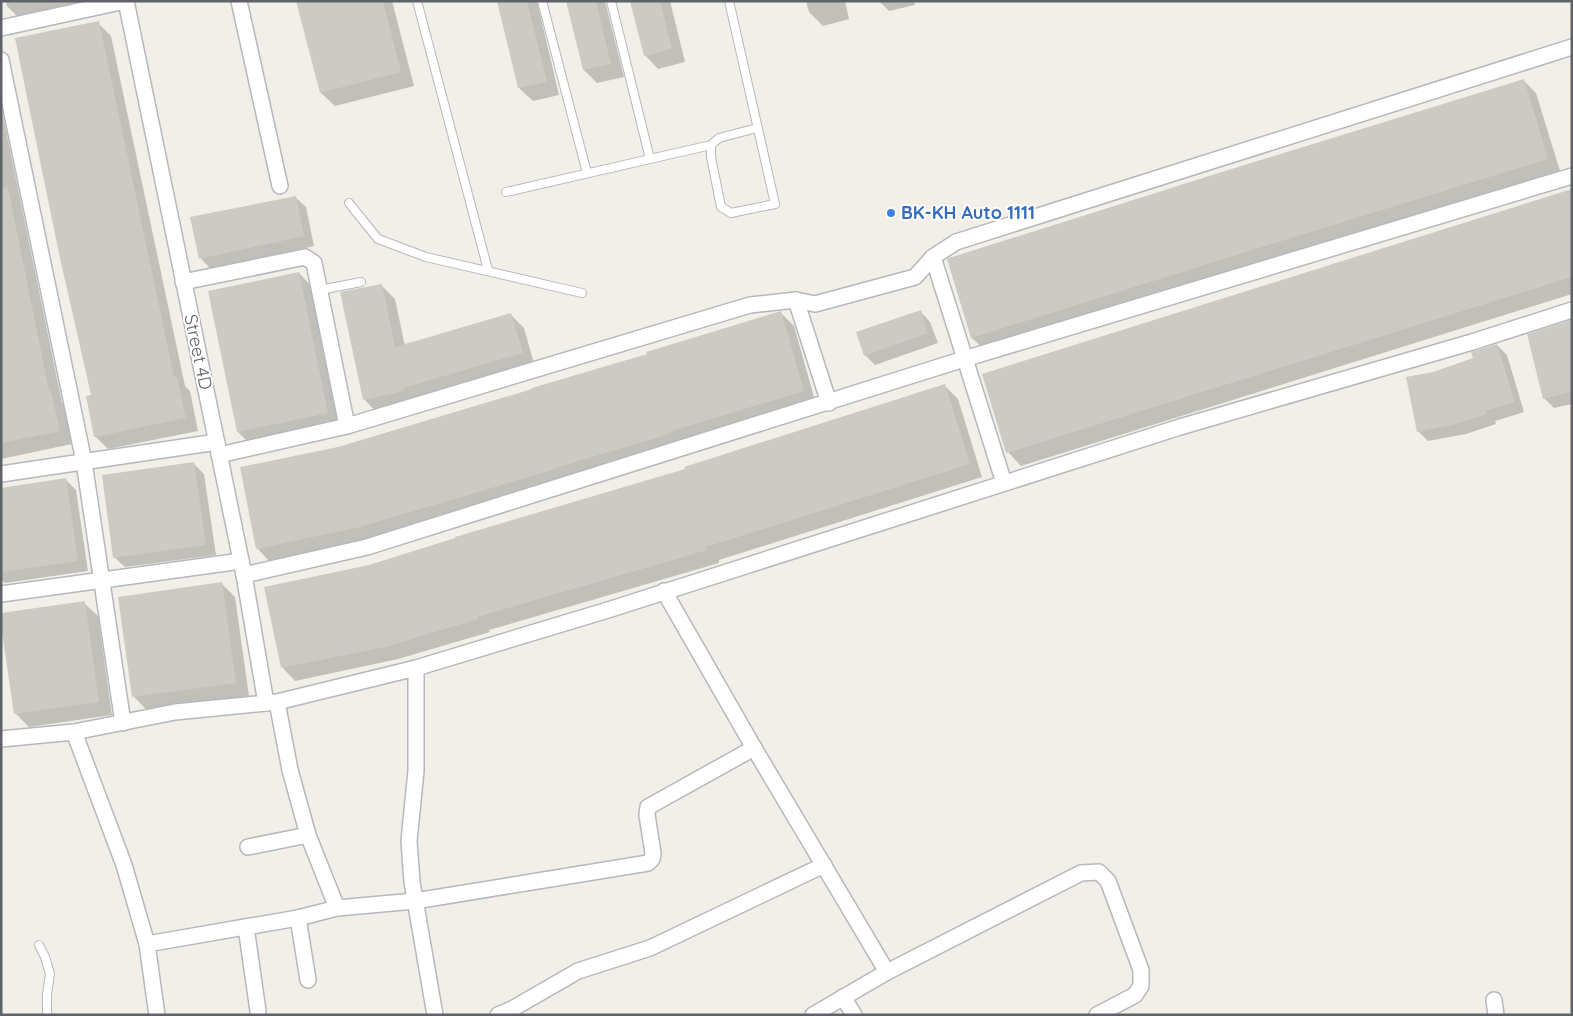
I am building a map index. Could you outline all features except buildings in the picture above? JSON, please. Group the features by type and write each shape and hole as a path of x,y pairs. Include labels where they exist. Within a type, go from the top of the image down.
{"street":[{"path":"1,28 126,1"},
{"name":"Street 4D","path":"126,1 242,568 272,702 308,835 337,908"},
{"path":"239,1 280,186"},
{"path":"1,474 84,462 218,448 347,426 750,306 796,300 815,304 915,277 933,257 956,242 1572,48"},
{"path":"1,60 84,462 123,723"},
{"path":"1,594 103,580 242,568 367,547 964,359 1572,176"},
{"path":"183,282 305,257 314,263 347,426"},
{"path":"933,257 1004,483"},
{"path":"796,300 829,403"},
{"path":"1,739 74,732 175,712 272,702 416,668 664,592 1180,427 1472,342 1572,310"},
{"path":"664,592 887,972"},
{"path":"416,668 416,771 410,841 412,882 436,1015"},
{"path":"74,732 121,859 146,944 157,1015"},
{"path":"146,944 298,918 337,908 414,901 648,863 652,859 653,853 648,807 754,748"},
{"path":"248,847 308,835"},
{"path":"498,1015 578,972 650,948 824,864"},
{"path":"813,1015 887,972 1081,872 1099,872 1108,881 1141,970 1141,986 1135,995 1097,1015"},
{"path":"298,918 308,980"},
{"path":"246,927 258,1011"},
{"path":"843,997 854,1015"}],"lane":[{"path":"417,1 488,270"},
{"path":"542,1 587,173"},
{"path":"611,1 650,159"},
{"path":"711,145 710,157 720,207 731,213 774,204 729,1"},
{"path":"506,192 711,145 718,138 757,128"},
{"path":"349,203 378,239 426,257 582,293"},
{"path":"320,290 361,282"},
{"path":"39,945 50,974 47,994 47,1015"}],"place":[{"name":"BK-KH Auto 1111","path":"891,213"}]}
